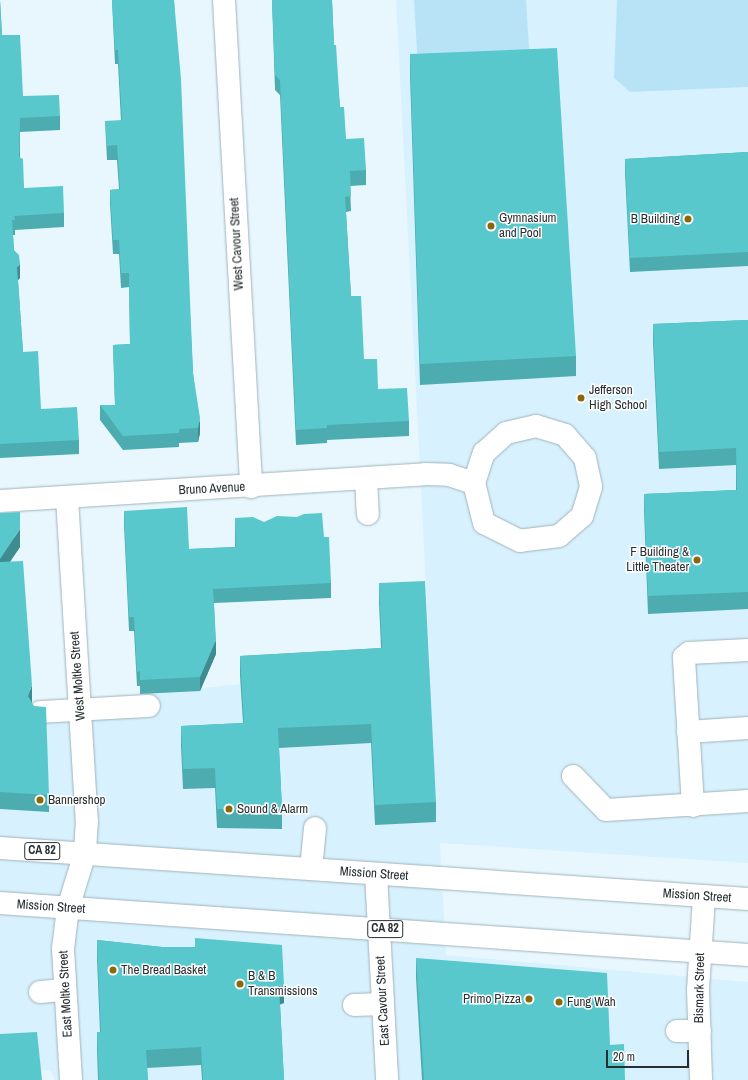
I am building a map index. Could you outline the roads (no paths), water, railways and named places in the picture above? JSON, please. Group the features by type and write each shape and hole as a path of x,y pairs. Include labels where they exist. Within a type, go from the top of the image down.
{"street":[{"name":"West Cavour Street","path":"224,0 251,487"},
{"path":"536,426 565,435 585,458 591,487 582,516 559,536 520,540 484,523 474,483 484,453 506,432 536,426"},
{"name":"Bruno Avenue","path":"0,501 251,487 424,474 449,475 474,483"},
{"path":"366,479 368,514"},
{"name":"West Moltke Street","path":"67,498 87,821 85,853 68,908"},
{"path":"693,806 684,657 689,652 748,650"},
{"path":"40,712 149,706"},
{"path":"688,732 748,728"},
{"path":"573,776 606,810 693,806 748,801"},
{"path":"311,869 315,828"},
{"name":"Mission Street","path":"0,848 748,899"},
{"name":"East Cavour Street","path":"376,874 387,1080"},
{"name":"Bismark Street","path":"701,1080 698,990 704,896"},
{"name":"Mission Street","path":"0,903 748,955"},
{"name":"East Moltke Street","path":"68,908 63,949 71,1080"},
{"path":"40,992 65,990"},
{"path":"354,1005 383,1004"},
{"path":"677,1031 700,1030"}],"place":[{"name":"B Building","path":"688,219"},
{"name":"Gymnasium and Pool","path":"491,226"},
{"name":"Jefferson High School","path":"581,398"},
{"name":"F Building & Little Theater","path":"697,560"},
{"name":"Bannershop","path":"40,800"},
{"name":"Sound & Alarm","path":"229,809"},
{"name":"The Bread Basket","path":"113,970"},
{"name":"B & B Transmissions","path":"240,984"},
{"name":"Primo Pizza","path":"529,999"},
{"name":"Fung Wah","path":"559,1002"}]}
